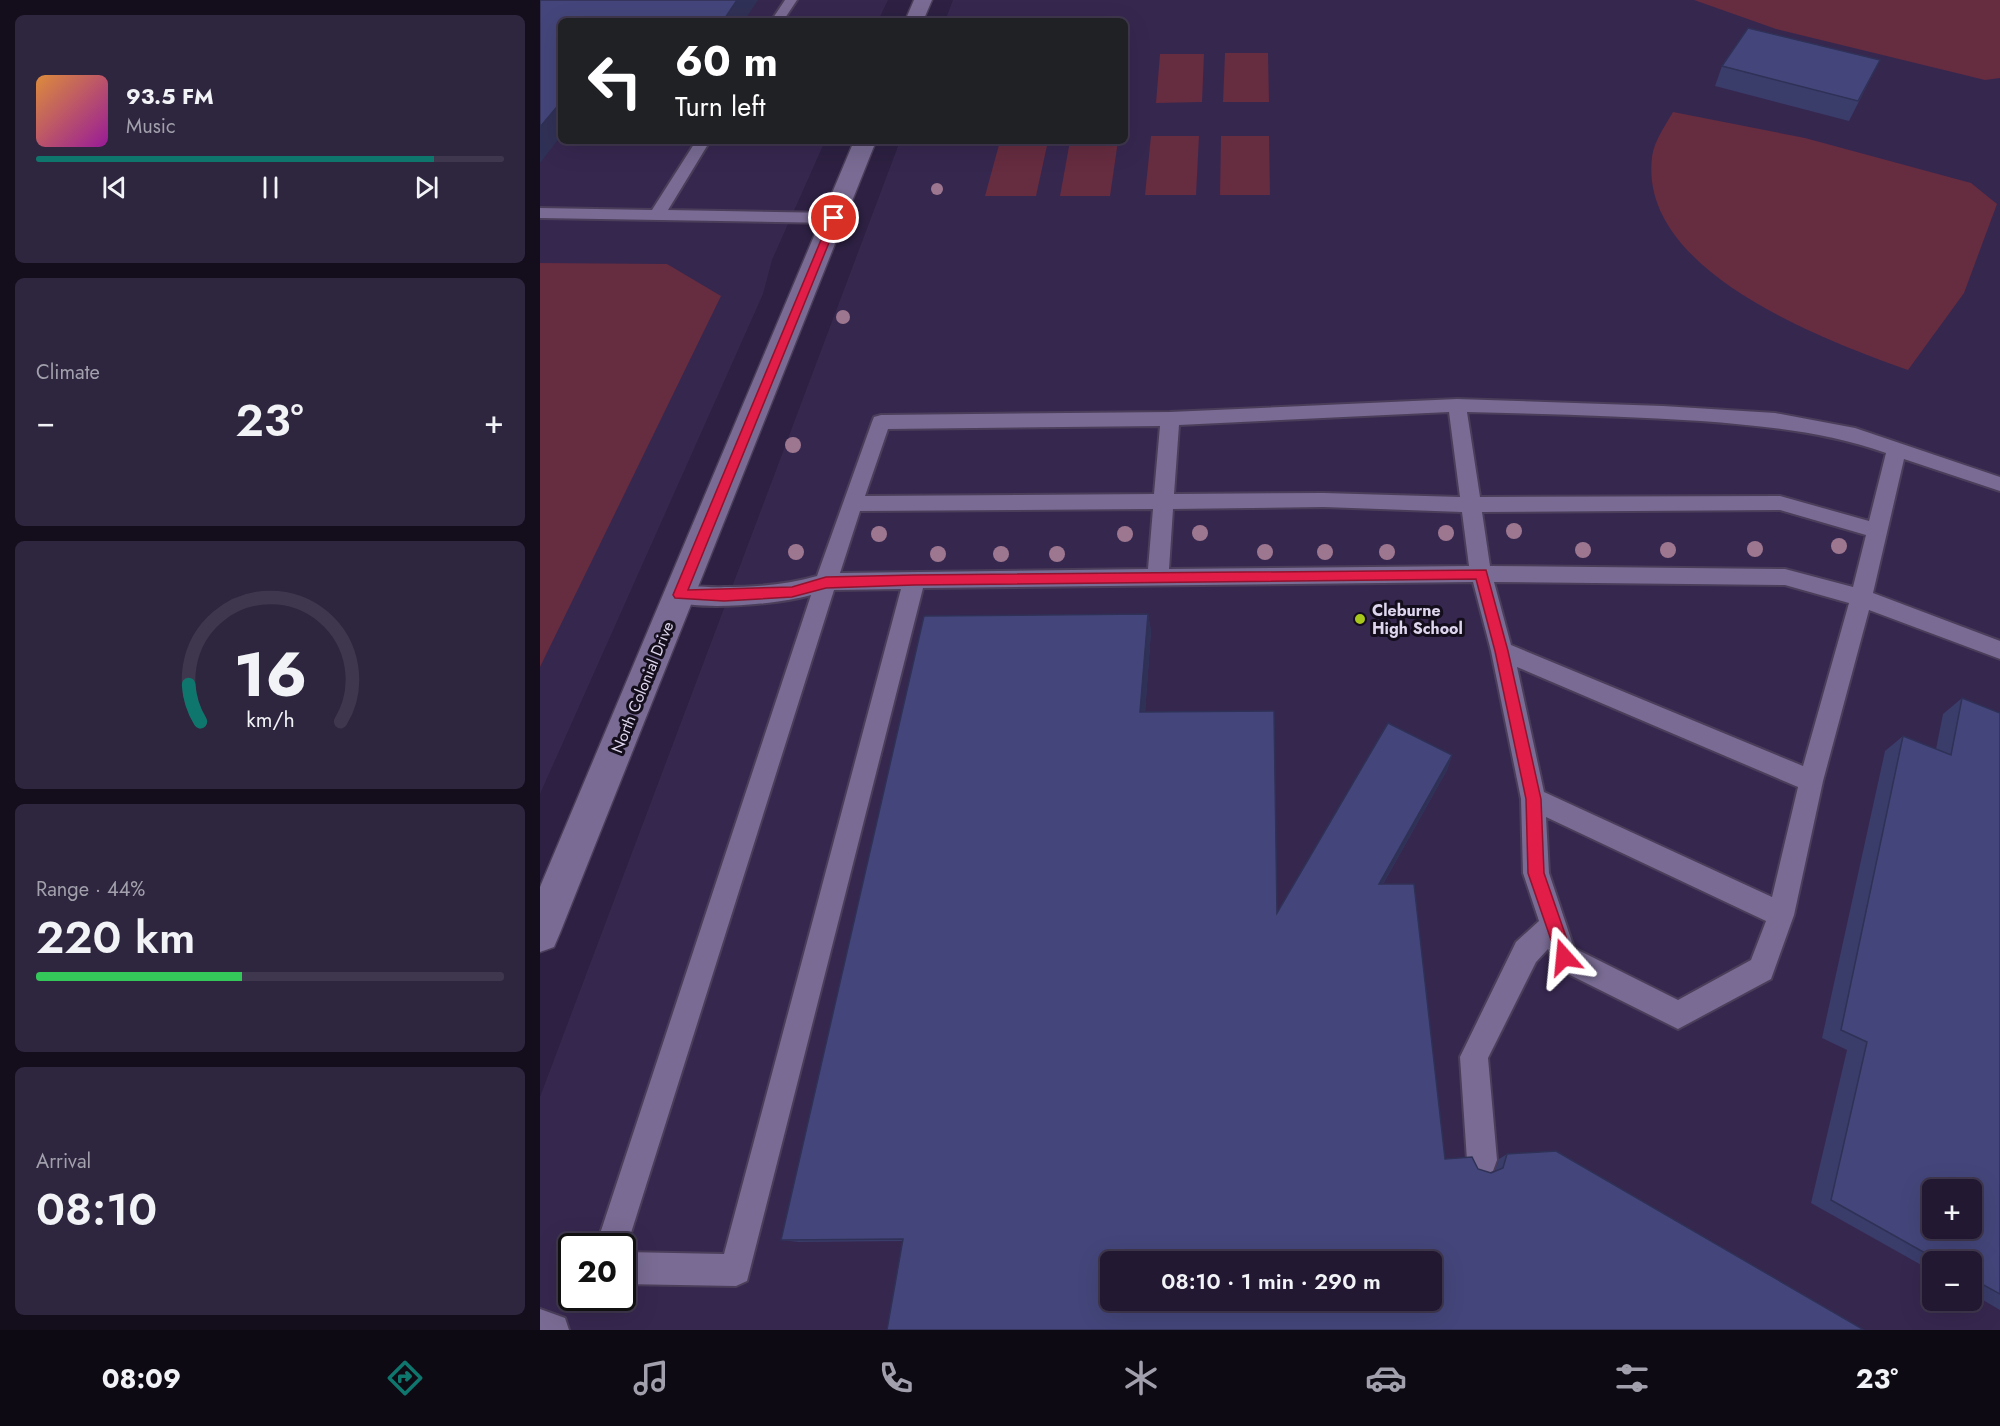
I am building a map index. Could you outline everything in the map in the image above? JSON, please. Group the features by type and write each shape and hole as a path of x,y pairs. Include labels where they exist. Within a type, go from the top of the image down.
{"street":[{"path":"915,18 923,0"},
{"name":"North Colonial Drive","path":"540,933 864,144"}],"lane":[{"path":"779,18 791,0"},
{"path":"657,214 701,144"},
{"path":"540,213 834,218"},
{"path":"1457,405 1481,574 1502,651 1533,799 1536,873 1564,957 1678,1015 1761,969 1781,915 1811,781 1861,598 1875,530 1897,448"},
{"path":"616,1233 826,582 880,422 1170,419 1457,405 1663,412 1775,420 1856,435 2000,484"},
{"path":"1158,578 1170,419"},
{"path":"854,504 1324,500 1472,505 1780,503 1875,530"},
{"path":"680,595 724,596 792,592 826,582 914,580 1481,574 1785,577 1861,598 2000,650"},
{"path":"636,1268 736,1270 914,580"},
{"path":"1502,651 1811,781"},
{"path":"1533,799 1781,915"},
{"path":"1482,1160 1474,1057 1526,952 1554,925"},
{"path":"540,1325 553,1330"}],"shaded area":[{"path":"540,0 888,0 879,18 558,18 558,144 824,144 772,260 763,294 540,794"},
{"name":"Cleburne High School","path":"953,0 2000,0 2000,1330 540,1330 540,1097 899,144 1128,144 1128,18 946,18"},
{"path":"1694,0 2000,0 2000,78 1985,80 1776,29"},
{"path":"1225,53 1268,53 1269,102 1223,102"},
{"path":"1160,54 1204,54 1202,102 1156,103"},
{"path":"1673,112 1805,138 1971,183 1997,204 1964,293 1908,370 1787,320 1744,295 1705,267 1674,235 1656,198 1652,157 1657,139"},
{"path":"1151,136 1199,136 1196,195 1145,195"},
{"path":"1221,136 1269,136 1270,195 1220,195"},
{"path":"999,144 1047,144 1036,196 985,196"},
{"path":"1069,144 1118,144 1110,196 1060,196"},
{"path":"540,263 667,264 721,296 540,667"}],"building":[{"path":"540,0 737,0 725,18 558,18 558,106 540,127"},
{"path":"1748,28 1880,60 1858,101 1722,66"},
{"path":"1148,614 1140,712 1274,711 1277,913 1388,723 1452,755 1379,884 1414,884 1445,1159 1472,1157 1478,1169 1491,1173 1503,1168 1507,1154 1556,1151 1864,1330 887,1330 903,1239 781,1240 924,616"},
{"path":"1962,698 2000,713 2000,1294 1982,1284 1982,1251 1922,1251 1831,1200 1867,1042 1841,1030 1903,736 1951,755"}],"place":[{"name":"Cleburne High School","path":"1360,619"}],"route":[{"path":"834,218 680,595 724,596 792,592 826,582 1481,574 1502,651 1533,799 1536,873 1564,957"}]}
